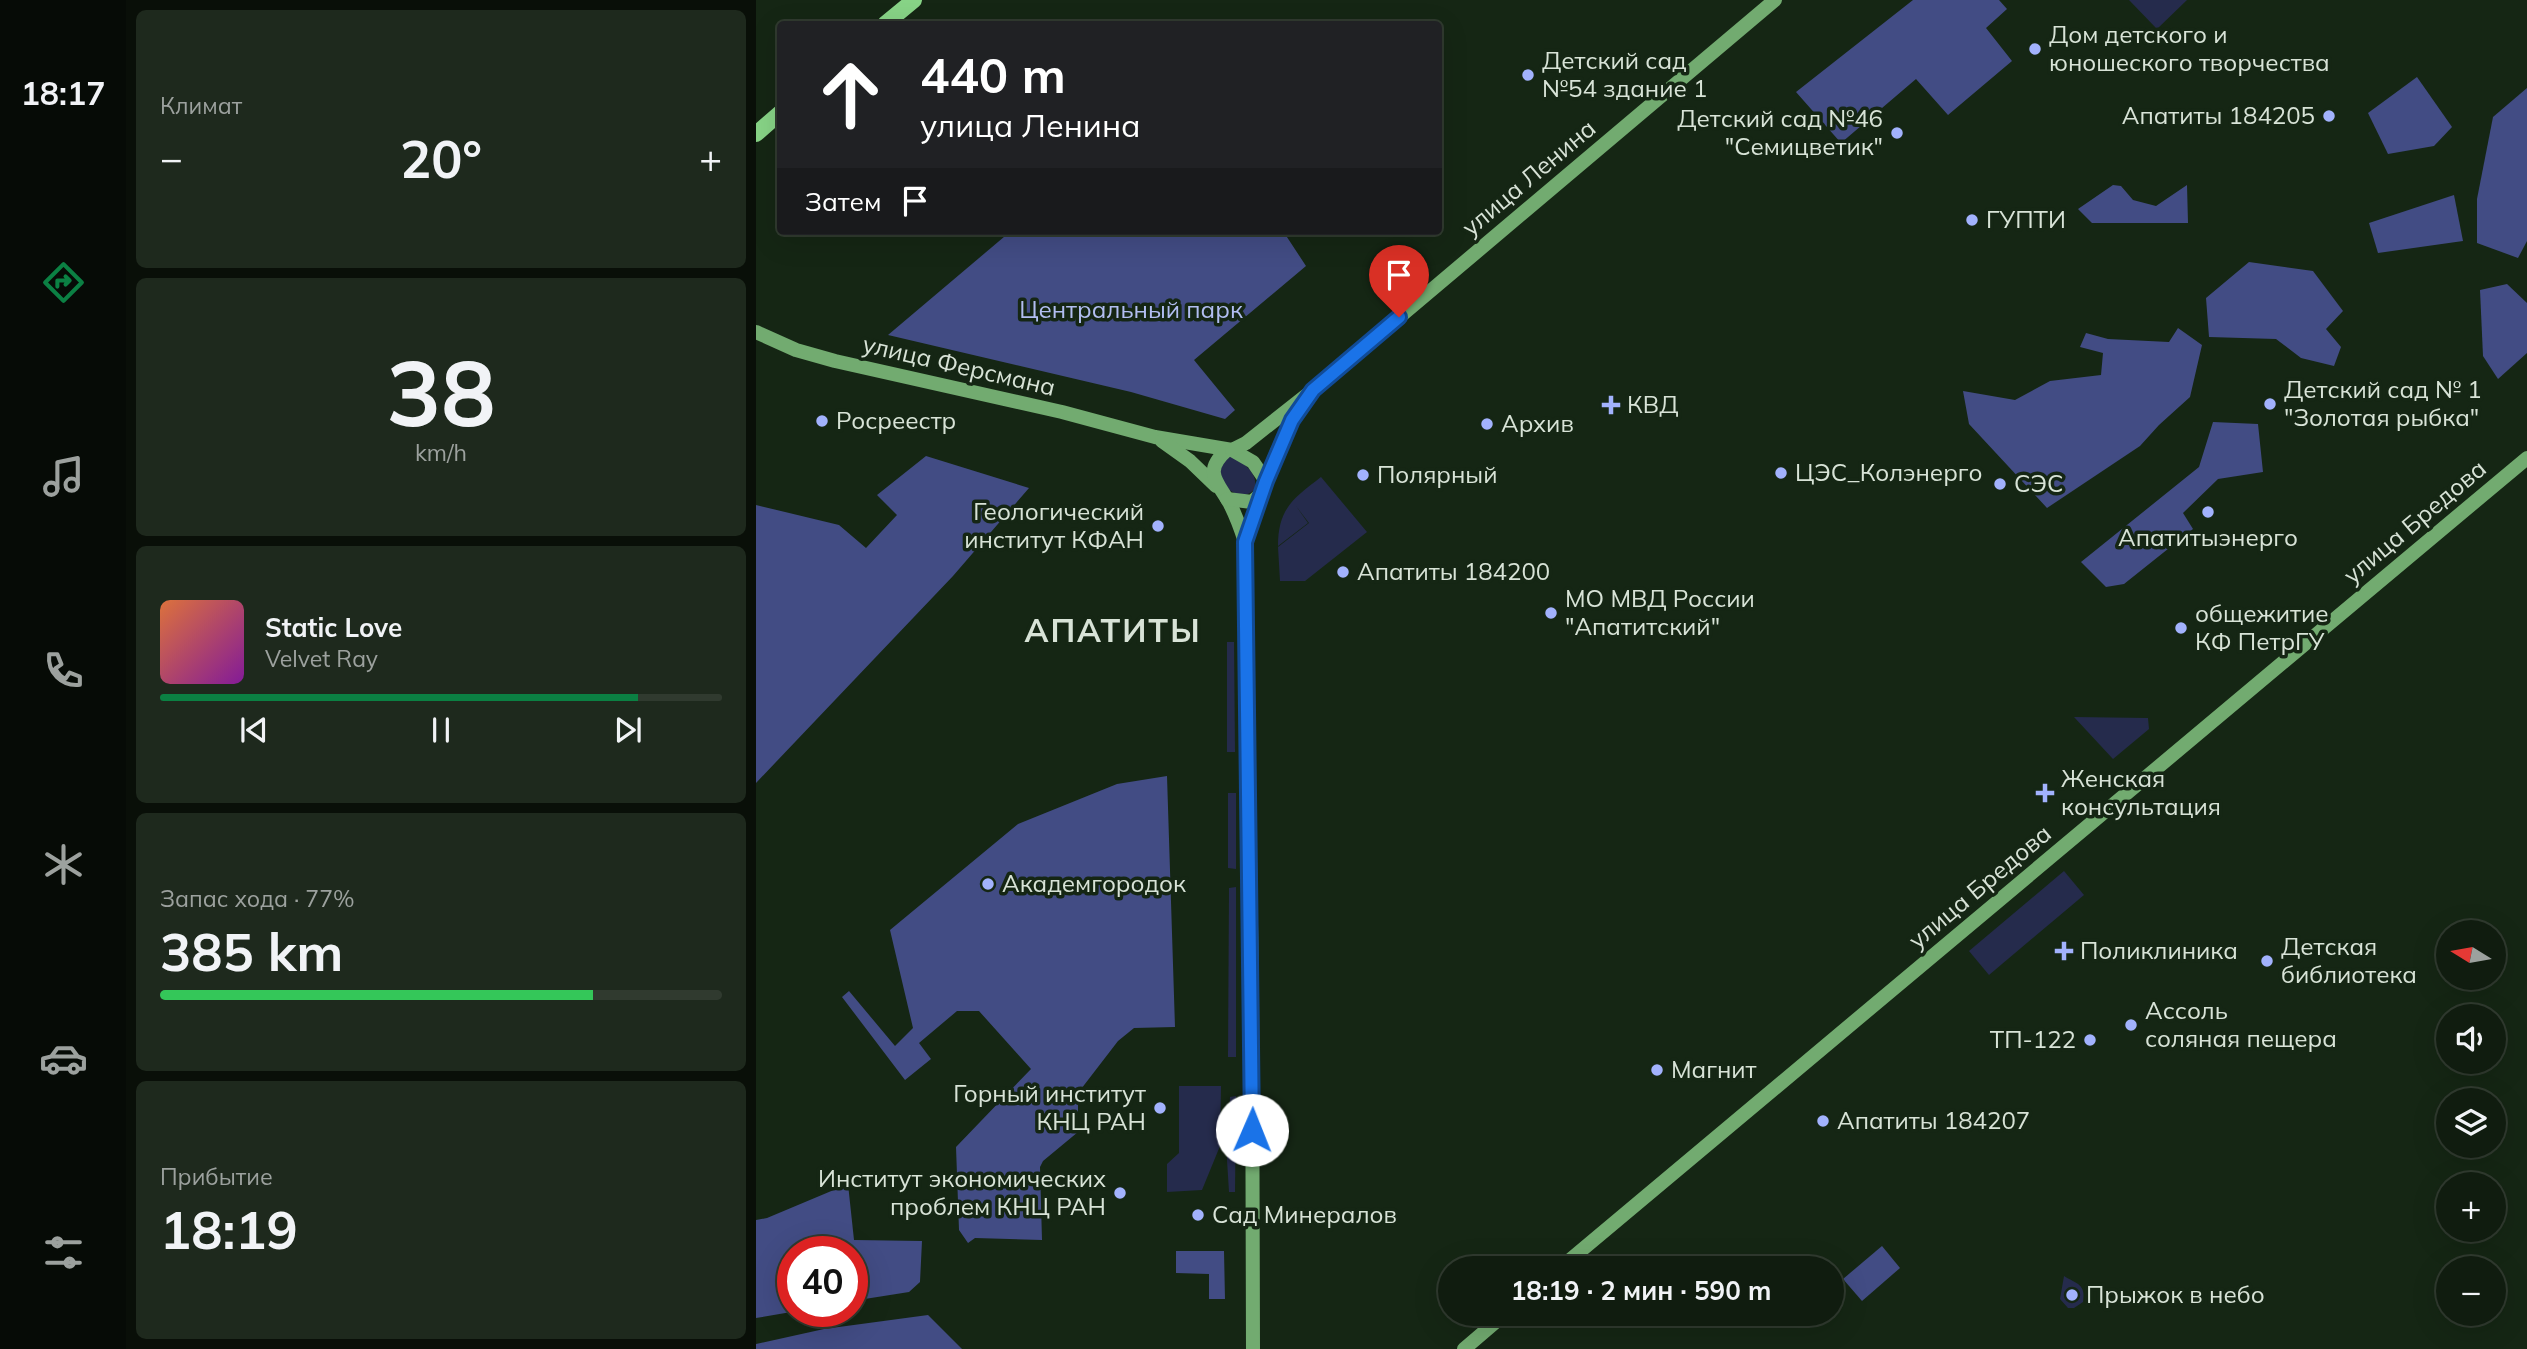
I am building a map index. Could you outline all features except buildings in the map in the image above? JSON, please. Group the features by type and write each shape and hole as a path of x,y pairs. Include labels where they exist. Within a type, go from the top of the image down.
{"main road":[{"path":"889,21 914,0"},
{"path":"756,134 777,116"}],"street":[{"name":"улица Ленина","path":"1230,450 1246,443 1313,390 1775,0"},
{"name":"улица Ферсмана","path":"756,332 796,349 835,361 1062,412 1155,436 1230,450"},
{"name":"улица Ленина","path":"1265,486 1292,420 1313,390"},
{"name":"улица Ферсмана","path":"1155,436 1190,461 1217,486"},
{"path":"1245,542 1227,499 1217,486 1213,471 1217,459 1230,450 1253,462 1265,486 1245,542 1252,1000 1253,1349"},
{"name":"улица Бредова","path":"1575,1256 2527,458"},
{"path":"1227,499 1252,502 1265,486"},
{"path":"1464,1349 1491,1326"}],"shaded area":[{"path":"2129,0 2187,0 2157,29"},
{"path":"1232,456 1246,466 1255,478 1255,489 1250,493 1234,493 1222,481 1220,474 1223,459"},
{"path":"1321,477 1367,532 1305,581 1280,581 1278,547 1309,523 1296,506 1308,523 1278,546 1284,513 1296,498"},
{"path":"1227,642 1234,642 1235,752 1227,752"},
{"path":"2074,717 2148,718 2149,729 2113,759"},
{"path":"1228,793 1236,793 1236,869 1228,868"},
{"path":"2064,871 2084,895 1989,975 1969,951"},
{"path":"1236,887 1236,1057 1228,1057 1229,888"},
{"path":"1179,1086 1221,1086 1220,1146 1202,1190 1167,1192 1167,1164 1179,1153"},
{"path":"1236,1096 1235,1192 1229,1192 1227,1160 1230,1097"},
{"name":"Прыжок в небо","path":"2064,1276 2080,1285 2083,1291 2083,1302 2074,1308 2068,1308 2060,1299"}],"green space":[{"path":"1913,0 1999,0 2007,9 1986,28 2012,61 1948,115 1916,79 1841,143 1796,92"},
{"path":"2417,77 2452,127 2434,146 2388,154 2368,113"},
{"path":"2527,88 2527,241 2518,258 2477,243 2477,199 2493,117"},
{"path":"2113,185 2121,186 2133,200 2156,206 2187,185 2188,223 2092,223 2078,209"},
{"path":"2454,195 2463,241 2378,253 2369,223"},
{"name":"Центральный парк","path":"1006,235 1286,235 1306,266 1194,360 1235,410 1225,419 1131,392 888,335"},
{"path":"2249,262 2313,271 2343,311 2326,329 2341,347 2334,366 2301,358 2276,339 2209,337 2206,298"},
{"path":"2507,284 2527,303 2527,353 2498,379 2483,356 2480,290"},
{"path":"2178,328 2202,345 2190,397 2140,446 2047,508 1969,424 1963,391 2015,400 2050,381 2101,375 2103,353 2080,347 2086,333 2108,339 2169,342"},
{"path":"2213,422 2258,424 2263,472 2218,479 2183,513 2193,529 2124,584 2106,587 2081,562 2199,467"},
{"path":"926,456 1029,488 953,576 756,783 756,505 839,525 866,548 897,515 877,495"},
{"path":"1167,776 1175,1027 1134,1028 1118,1041 1078,1093 1078,1132 1043,1161 1040,1167 1042,1240 975,1238 968,1243 959,1230 956,1147 1031,1069 979,1011 957,1011 919,1043 931,1059 905,1080 842,997 849,991 895,1046 913,1028 890,930 1018,824 1117,784"},
{"path":"848,1184 854,1236 777,1236 777,1314 756,1318 756,1220 767,1218"},
{"path":"868,1240 922,1241 920,1282 909,1292 868,1298"},
{"path":"1882,1246 1900,1268 1862,1301 1844,1278"},
{"path":"1176,1251 1224,1251 1225,1299 1209,1299 1209,1274 1176,1273"},
{"path":"928,1315 962,1349 756,1349 756,1344 824,1329 868,1327 868,1323"}],"place":[{"name":"Дом детского и юношеского творчества","path":"2035,49"},
{"name":"Детский сад №54 здание 1","path":"1528,75"},
{"name":"Апатиты 184205","path":"2329,116"},
{"name":"Детский сад №46 \"Семицветик\"","path":"1897,133"},
{"name":"ГУПТИ","path":"1972,220"},
{"name":"Детский сад № 1 \"Золотая рыбка\"","path":"2270,404"},
{"name":"КВД","path":"1611,405"},
{"name":"Росреестр","path":"822,421"},
{"name":"Архив","path":"1487,424"},
{"name":"ЦЭС_Колэнерго","path":"1781,473"},
{"name":"Полярный","path":"1363,475"},
{"name":"СЭС","path":"2000,484"},
{"name":"Апатитыэнерго","path":"2208,512"},
{"name":"Геологический институт КФАН","path":"1158,526"},
{"name":"Апатиты 184200","path":"1343,572"},
{"name":"МО МВД России \"Апатитский\"","path":"1551,613"},
{"name":"общежитие КФ ПетрГУ","path":"2181,628"},
{"name":"Женская консультация","path":"2045,793"},
{"name":"Академгородок","path":"988,884"},
{"name":"Поликлиника","path":"2064,951"},
{"name":"Детская библиотека","path":"2267,961"},
{"name":"Ассоль соляная пещера","path":"2131,1025"},
{"name":"ТП-122","path":"2090,1040"},
{"name":"Магнит","path":"1657,1070"},
{"name":"Горный институт КНЦ РАН","path":"1160,1108"},
{"name":"Апатиты 184207","path":"1823,1121"},
{"name":"Институт экономических проблем КНЦ РАН","path":"1120,1193"},
{"name":"Сад Минералов","path":"1198,1215"},
{"name":"Прыжок в небо","path":"2072,1295"}],"district":[{"name":"АПАТИТЫ","path":"1113,631"}],"route":[{"path":"1252,1130 1245,542 1266,481 1292,420 1313,390 1399,317"}]}
